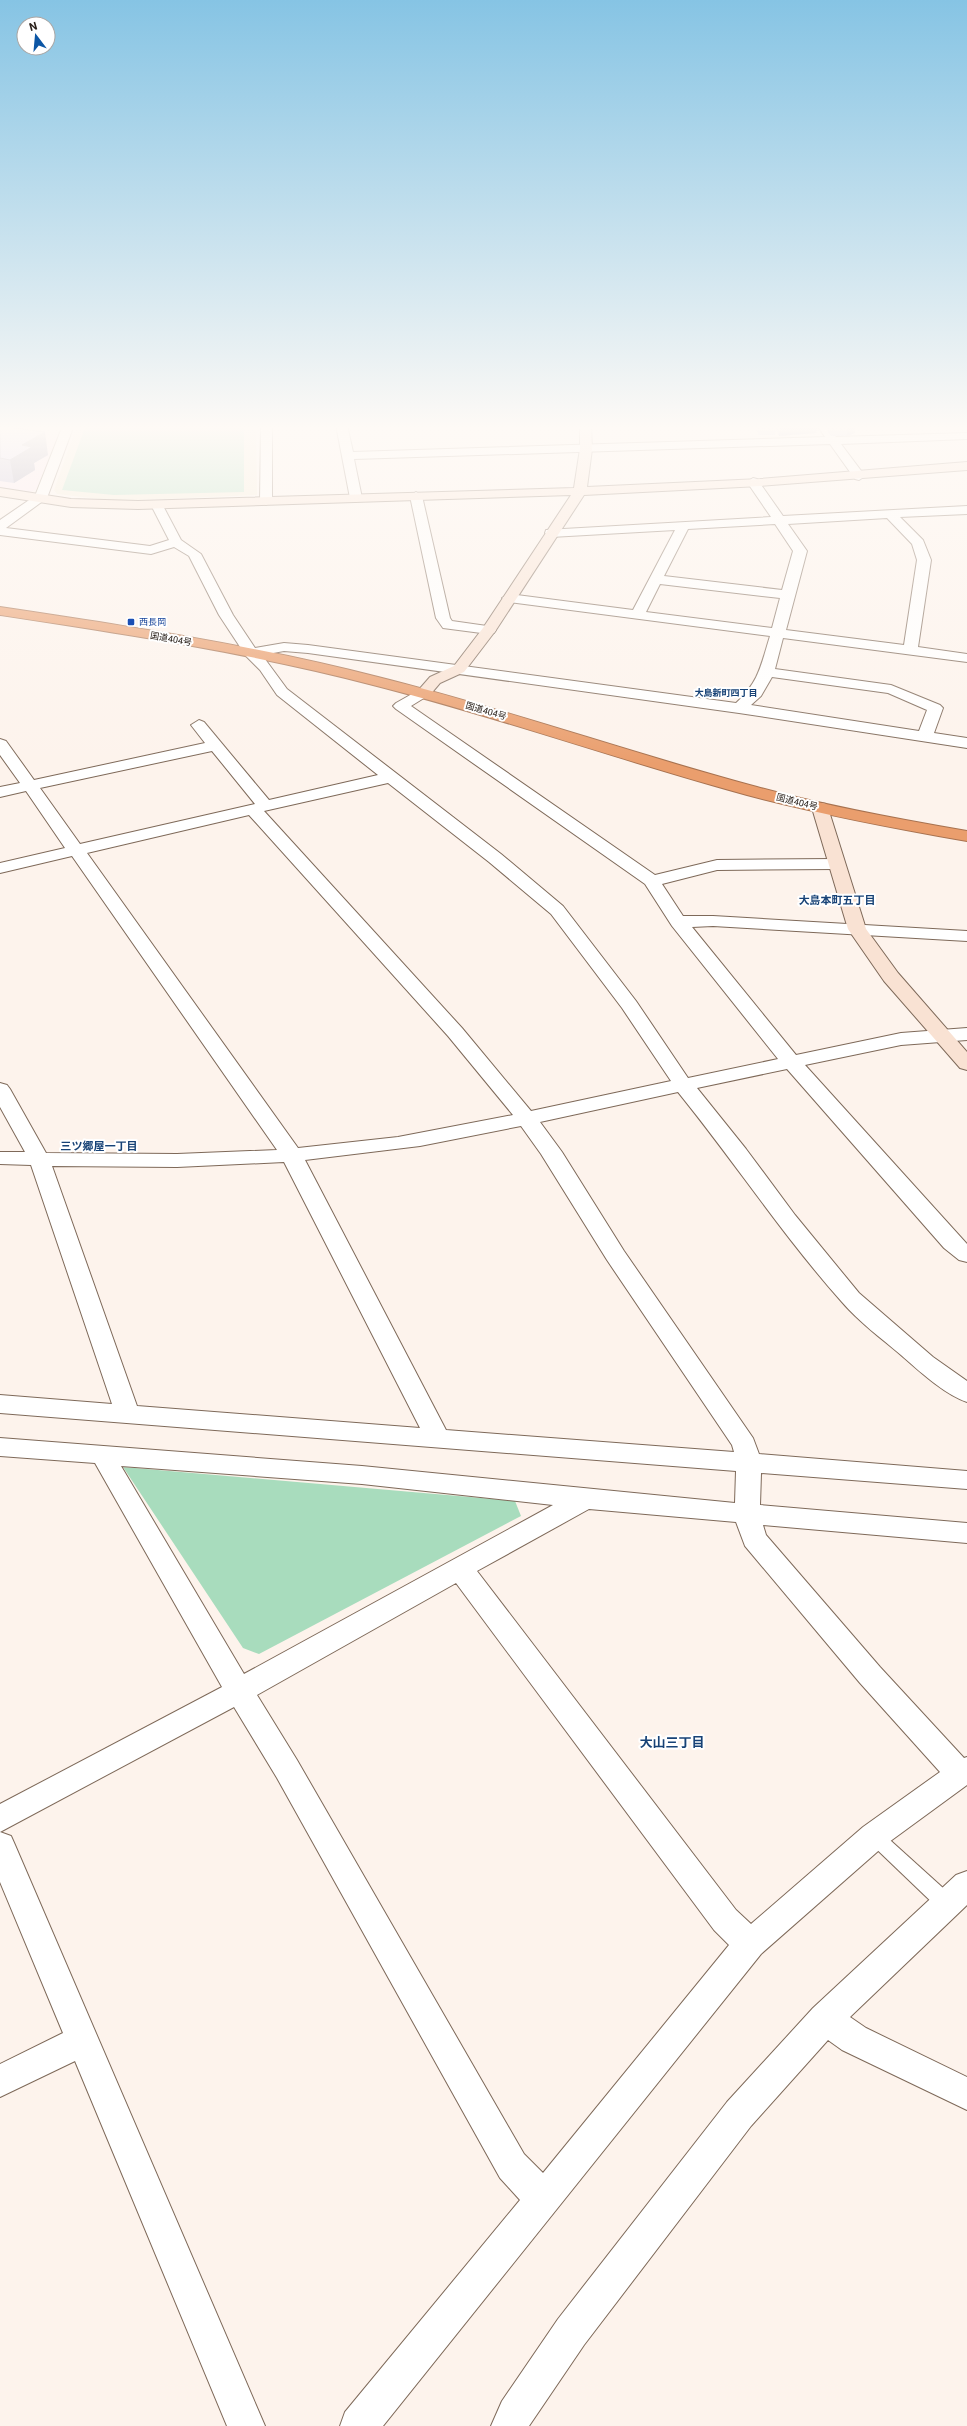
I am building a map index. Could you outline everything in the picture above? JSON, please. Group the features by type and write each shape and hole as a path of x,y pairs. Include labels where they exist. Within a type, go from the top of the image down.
{"highway":[{"name":"国道404号","path":"0,611 251,653 424,693 751,791 902,826 967,836"}],"street":[{"path":"57,538 151,550 176,542"},
{"path":"174,538 176,542 194,554 226,615 251,653 265,667 282,692 536,890 557,910 629,1005 682,1083 740,1154 786,1220 851,1298 926,1363 967,1392"},
{"path":"425,538 443,618 448,625 489,630"},
{"path":"548,538 489,630 459,669 435,680 424,693 401,706 652,881 678,922 791,1062 952,1243 967,1255"},
{"path":"637,615 677,538"},
{"path":"739,708 756,693 767,672 800,551 791,538"},
{"path":"910,651 924,560 918,543 913,538"},
{"path":"656,579 788,595"},
{"path":"509,598 967,658"},
{"path":"251,653 284,647 308,648 739,708 924,738 967,743"},
{"path":"767,672 892,690 934,708 924,738"},
{"path":"199,725 259,808 455,1032 527,1118 551,1152 616,1255 721,1407 744,1444 749,1464 747,1514 754,1540 774,1564 964,1771 874,1836 750,1944 542,2198 359,2426"},
{"path":"0,744 264,1113 291,1154 438,1439"},
{"path":"0,792 214,746"},
{"path":"0,868 391,777"},
{"path":"820,808 857,929 891,977 938,1034 967,1064"},
{"path":"652,881 717,865 836,864"},
{"path":"678,922 713,921 967,936"},
{"path":"0,1158 122,1161 222,1159 354,1149 424,1139 527,1118 682,1083 915,1036 967,1034"},
{"path":"0,1089 39,1159 128,1415"},
{"path":"0,1404 967,1480"},
{"path":"0,1447 362,1475 585,1499 967,1533"},
{"path":"102,1454 194,1616 287,1769 512,2166 542,2198"},
{"path":"0,1819 239,1690 585,1499"},
{"path":"460,1568 725,1920 750,1944"},
{"path":"0,1845 84,2040 246,2426"},
{"path":"510,2426 515,2414 571,2332 739,2114 825,2019 956,1894"},
{"path":"825,2019 854,2039 967,2094"},
{"path":"0,2081 84,2040"}],"lane":[{"path":"874,1836 956,1894"}],"green space":[{"path":"123,1467 515,1501 521,1516 259,1654 243,1648"}],"place":[{"name":"西長岡","path":"131,622"}],"district":[{"name":"大島新町四丁目","path":"726,693"},
{"name":"大島本町五丁目","path":"837,900"},
{"name":"三ツ郷屋一丁目","path":"99,1146"},
{"name":"大山三丁目","path":"672,1742"}]}
